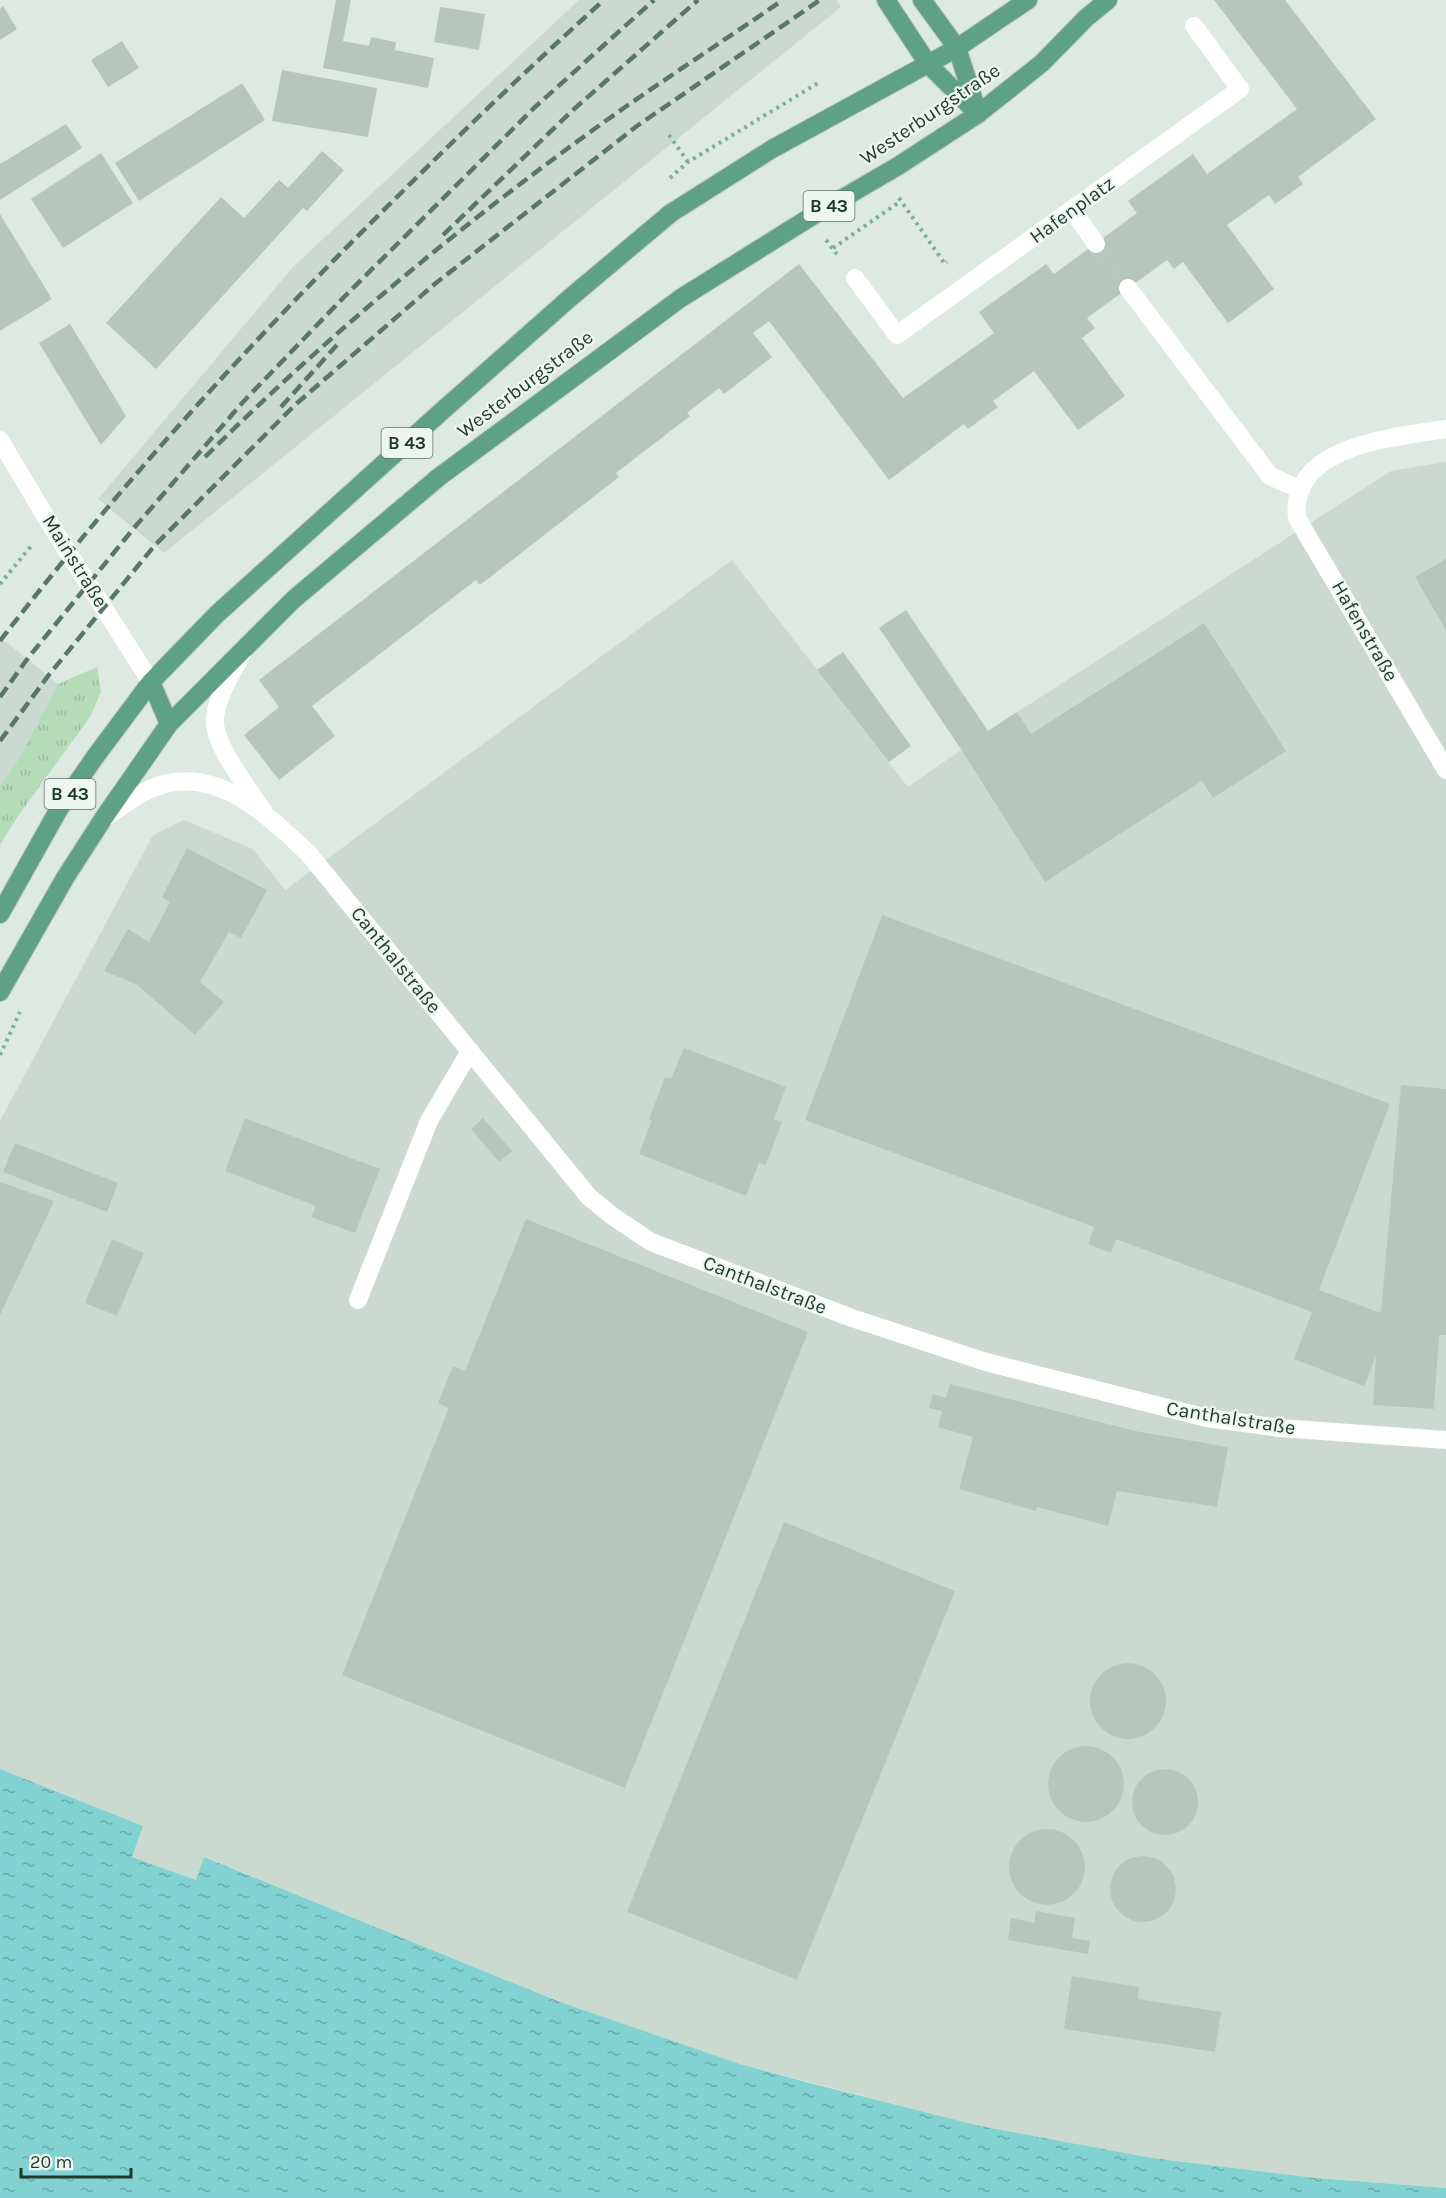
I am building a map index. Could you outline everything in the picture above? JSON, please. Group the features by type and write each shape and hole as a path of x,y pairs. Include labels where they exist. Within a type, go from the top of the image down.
{"main road":[{"path":"886,0 928,64 978,114"},
{"path":"922,0 957,48 978,114"},
{"name":"Westerburgstraße","path":"0,914 59,809 151,682 217,614 571,297 671,213 772,149 957,48 1028,0"},
{"name":"Westerburgstraße","path":"0,992 64,878 169,724 294,599 439,477 681,298 809,218 898,166 978,114 1042,63 1086,18 1108,0"},
{"path":"151,682 169,724"}],"street":[{"name":"Hafenplatz","path":"855,278 897,335 1240,89 1194,26"},
{"path":"1072,210 1095,244"},
{"path":"1128,288 1269,476 1301,490"},
{"name":"Hafenstraße","path":"1445,765 1297,518 1295,504 1306,478 1315,468 1335,456 1361,444 1446,429"},
{"name":"Mainstraße","path":"0,440 50,524 151,682"},
{"name":"Canthalstraße","path":"246,647 223,689 215,716 215,730 222,747 264,812 308,853 589,1197 610,1215 651,1242 863,1321 986,1362 1207,1418 1280,1428 1446,1440"},
{"name":"Canthalstraße","path":"103,819 145,792 167,783 189,781 213,784 264,812"},
{"path":"357,1300 429,1121 470,1051"}],"path":[{"path":"669,135 688,162 818,83"},
{"path":"897,195 945,264 954,257"},
{"path":"832,248 901,201"},
{"path":"809,218 855,278"},
{"path":"0,584 50,524"},
{"path":"0,1055 24,1003"}],"shaded area":[{"path":"579,0 836,0 841,7 164,553 98,499 293,267"},
{"path":"1446,462 1446,2188 1316,2178 1152,2158 980,2126 740,2064 560,2002 205,1857 196,1880 132,1857 143,1826 0,1769 0,1121 153,835 184,820 253,849 285,890 732,560 908,787 988,731 1391,471"},
{"path":"0,637 58,684 17,762 0,786"}],"green space":[{"path":"97,667 101,692 90,717 18,816 0,845 0,786 17,762 58,684"}],"water":[{"path":"0,1769 143,1826 132,1857 196,1880 204,1857 560,2002 740,2064 980,2126 1152,2158 1316,2178 1446,2188 1446,2198 0,2198"}],"building":[{"path":"336,0 351,0 343,41 369,46 371,37 396,42 395,50 434,58 428,88 323,68"},
{"path":"1214,0 1285,0 1376,119 1298,177 1303,184 1275,204 1269,195 1227,225 1274,289 1228,323 1183,262 1174,269 1167,260 1087,318 1095,328 1082,338 1125,396 1078,430 1034,371 993,401 998,407 968,429 964,424 889,480 769,321 753,333 772,357 724,394 719,388 687,413 690,416 616,473 619,477 480,585 476,580 312,706 335,736 279,780 244,735 279,707 259,680 799,264 903,398 994,333 979,312 1046,264 1054,274 1137,213 1128,201 1193,154 1207,174 1297,109"},
{"path":"3,6 17,29 0,40 0,9"},
{"path":"440,7 485,14 479,50 434,42"},
{"path":"122,41 139,68 108,87 91,60"},
{"path":"282,70 377,88 368,137 272,121"},
{"path":"242,83 265,120 139,201 115,163"},
{"path":"66,124 82,148 0,200 0,164"},
{"path":"322,151 344,170 307,211 303,208 156,369 106,323 221,197 244,218 279,180 288,188"},
{"path":"101,153 133,203 63,248 31,199"},
{"path":"0,214 52,299 0,331"},
{"path":"70,324 126,416 101,445 39,343"},
{"path":"1446,559 1446,630 1415,577"},
{"path":"906,610 988,731 1017,712 1031,734 1204,623 1286,751 1213,798 1202,781 1045,882 961,749 879,628"},
{"path":"843,652 911,746 889,762 817,670"},
{"path":"187,848 267,890 241,938 229,932 200,982 224,1002 195,1035 136,984 104,971 128,929 149,942 170,902 162,897"},
{"path":"882,915 1390,1104 1319,1290 1381,1313 1401,1085 1446,1089 1446,1335 1439,1335 1434,1409 1373,1405 1376,1356 1364,1386 1294,1359 1312,1312 1116,1239 1111,1253 1088,1244 1094,1227 805,1120"},
{"path":"684,1048 786,1087 774,1119 782,1122 766,1165 759,1163 746,1196 639,1154 665,1077 671,1079"},
{"path":"245,1118 380,1169 355,1233 311,1217 316,1206 225,1171"},
{"path":"483,1118 512,1151 499,1162 471,1129"},
{"path":"15,1143 118,1183 107,1212 3,1172"},
{"path":"0,1182 54,1201 0,1315"},
{"path":"526,1219 808,1332 625,1788 342,1675 449,1408 438,1403 453,1366 465,1371"},
{"path":"112,1239 144,1253 117,1316 85,1303"},
{"path":"950,1384 1135,1431 1228,1447 1217,1507 1117,1491 1108,1526 1037,1507 1036,1511 959,1489 973,1437 938,1427 942,1411 929,1408 933,1394 946,1398"},
{"path":"784,1522 955,1591 797,1980 627,1912"},
{"path":"1121,1663 1135,1663 1149,1669 1160,1680 1166,1694 1163,1716 1155,1728 1135,1739 1121,1739 1107,1733 1096,1722 1090,1708 1090,1694 1096,1680 1107,1669"},
{"path":"1079,1746 1093,1746 1107,1752 1118,1763 1124,1777 1121,1799 1113,1811 1093,1822 1079,1822 1065,1816 1054,1805 1048,1791 1048,1777 1054,1763 1065,1752"},
{"path":"1165,1769 1178,1772 1188,1779 1195,1789 1198,1802 1195,1815 1188,1825 1178,1832 1165,1835 1152,1832 1142,1825 1135,1815 1132,1802 1135,1789 1142,1779 1152,1772"},
{"path":"1040,1829 1054,1829 1068,1835 1079,1846 1085,1860 1082,1882 1074,1894 1054,1905 1040,1905 1026,1899 1015,1888 1009,1874 1009,1860 1015,1846 1026,1835"},
{"path":"1143,1856 1156,1859 1166,1866 1173,1876 1176,1889 1173,1902 1166,1912 1156,1919 1143,1922 1130,1919 1120,1912 1113,1902 1110,1889 1113,1876 1120,1866 1130,1859"},
{"path":"1036,1911 1075,1918 1072,1938 1090,1941 1088,1954 1008,1940 1011,1918 1034,1923"},
{"path":"1072,1976 1139,1987 1138,1999 1221,2012 1215,2052 1064,2029"}],"tunnel":[{"path":"1096,244 1128,288"}],"railway":[{"path":"0,641 142,467 243,355 425,169 604,0"},
{"path":"0,697 28,658 134,528 243,402 344,297 534,108 654,0"},
{"path":"443,235 573,110 698,0"},
{"path":"205,457 354,319 512,190 621,110 783,0"},
{"path":"0,741 48,676 155,545 296,404 436,283 637,126 820,0"},
{"path":"281,407 337,345"}]}
